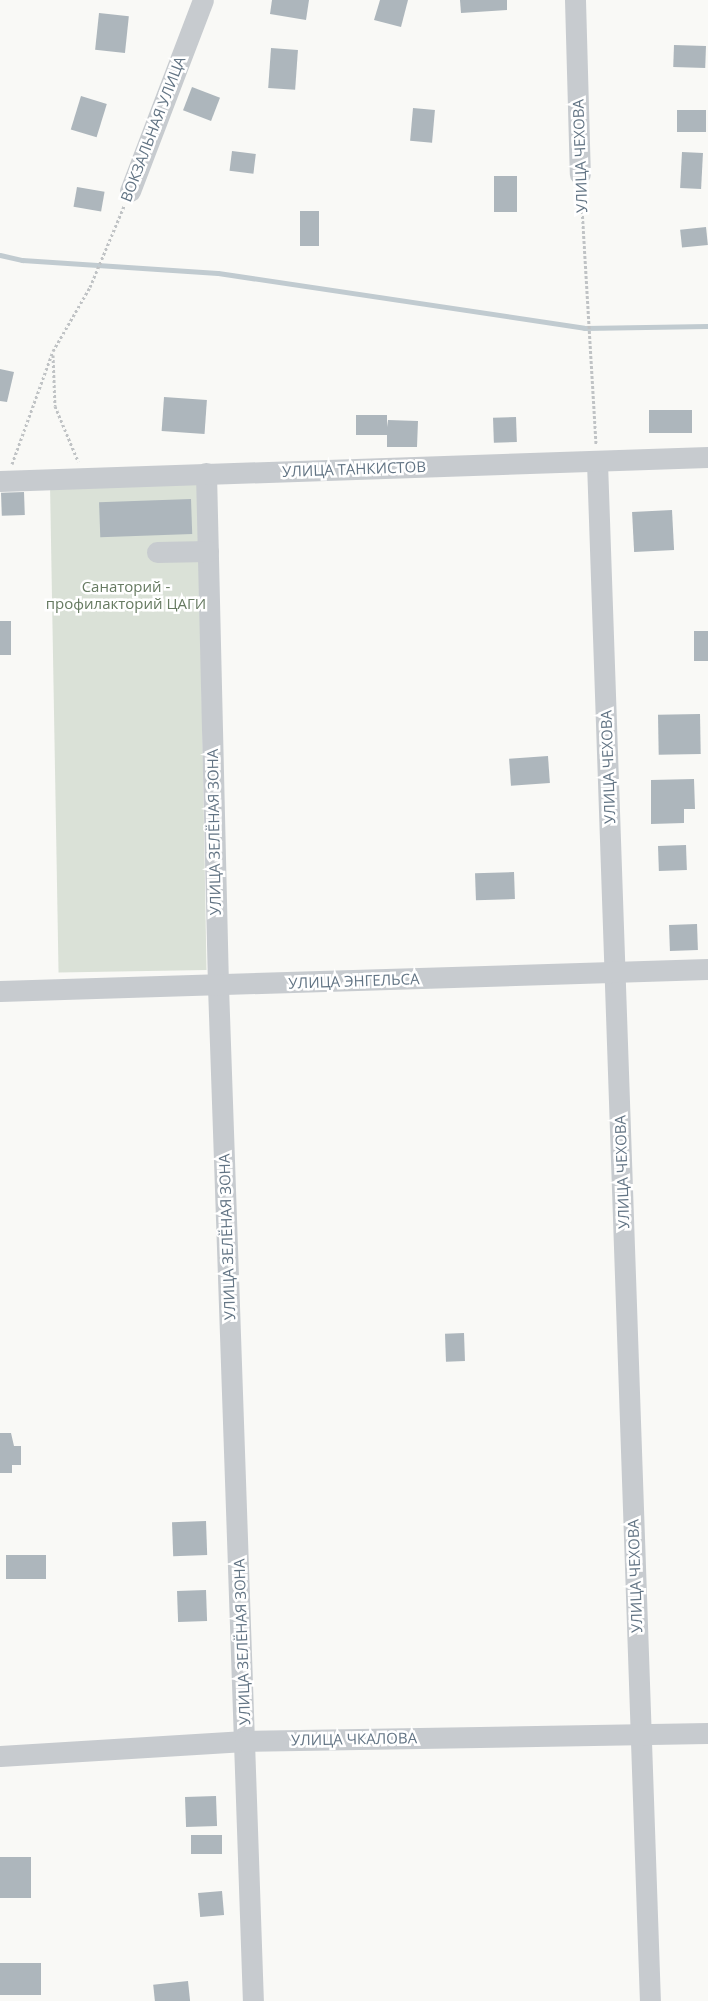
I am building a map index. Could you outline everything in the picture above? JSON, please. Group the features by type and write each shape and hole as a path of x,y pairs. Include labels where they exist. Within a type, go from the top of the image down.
{"street":[{"name":"ВОКЗАЛЬНАЯ УЛИЦА","path":"130,191 203,0"},
{"name":"УЛИЦА ЧЕХОВА","path":"575,0 580,174"},
{"name":"УЛИЦА ТАНКИСТОВ","path":"3,481 708,457"},
{"name":"УЛИЦА ЧЕХОВА","path":"597,462 650,2001"},
{"name":"УЛИЦА ЗЕЛЁНАЯ ЗОНА","path":"206,473 218,986 253,2001"},
{"path":"157,552 208,551"},
{"name":"УЛИЦА ЭНГЕЛЬСА","path":"0,991 218,986 708,969"},
{"name":"УЛИЦА ЧКАЛОВА","path":"0,1756 245,1741 708,1733"}],"path":[{"name":"УЛИЦА ЧЕХОВА","path":"580,174 597,462"},
{"name":"ВОКЗАЛЬНАЯ УЛИЦА","path":"53,351 90,287 130,191"},
{"path":"53,351 55,406 86,478"},
{"path":"3,481 53,351"}],"green space":[{"name":"Санаторий - профилакторий ЦАГИ","path":"198,482 207,970 59,973 50,485"}],"building":[{"path":"272,0 309,0 306,20 270,14"},
{"path":"380,0 408,0 401,27 374,20"},
{"path":"460,0 507,0 507,10 461,13"},
{"path":"99,13 129,16 125,53 95,50"},
{"path":"674,45 706,46 705,68 673,67"},
{"path":"271,48 298,50 295,90 268,88"},
{"path":"192,87 220,98 211,121 183,110"},
{"path":"81,96 107,104 97,137 71,129"},
{"path":"413,108 435,110 432,143 410,141"},
{"path":"677,110 706,110 706,132 677,132"},
{"path":"232,151 256,154 253,174 230,171"},
{"path":"682,152 703,153 701,189 680,188"},
{"path":"494,176 517,176 517,212 494,212"},
{"path":"77,187 105,192 101,212 74,207"},
{"path":"300,211 319,211 319,246 300,246"},
{"path":"706,227 708,245 682,248 680,230"},
{"path":"0,369 14,372 7,402 0,401"},
{"path":"164,397 207,400 205,434 162,431"},
{"path":"649,410 692,410 692,433 649,433"},
{"path":"356,415 387,415 387,427 388,420 418,421 417,447 387,447 387,435 356,435"},
{"path":"516,417 517,442 494,443 493,418"},
{"path":"24,492 25,515 2,516 1,493"},
{"path":"191,499 192,534 100,537 99,502"},
{"path":"672,510 674,550 634,552 632,512"},
{"path":"0,621 11,621 11,655 0,655"},
{"path":"694,631 708,631 708,661 694,661"},
{"path":"700,714 701,754 659,755 658,715"},
{"path":"548,756 550,783 511,786 509,759"},
{"path":"694,779 695,809 684,809 684,823 651,824 651,780"},
{"path":"686,845 687,870 659,871 658,846"},
{"path":"514,872 515,899 476,900 475,873"},
{"path":"697,924 698,950 670,951 669,925"},
{"path":"464,1333 465,1361 446,1362 445,1334"},
{"path":"0,1433 11,1433 14,1446 21,1446 21,1465 12,1465 12,1473 0,1473"},
{"path":"206,1521 207,1555 173,1556 172,1522"},
{"path":"6,1555 46,1555 46,1579 6,1579"},
{"path":"206,1590 207,1621 178,1622 177,1591"},
{"path":"216,1796 217,1826 186,1827 185,1797"},
{"path":"191,1835 222,1835 222,1854 191,1854"},
{"path":"0,1857 31,1857 31,1898 0,1898"},
{"path":"222,1891 224,1915 200,1917 198,1893"},
{"path":"0,1963 41,1963 41,1995 0,1995"},
{"path":"188,1981 190,2001 155,2001 153,1985"}],"waterway":[{"path":"0,255 22,260 218,273 584,328 708,326"}]}
